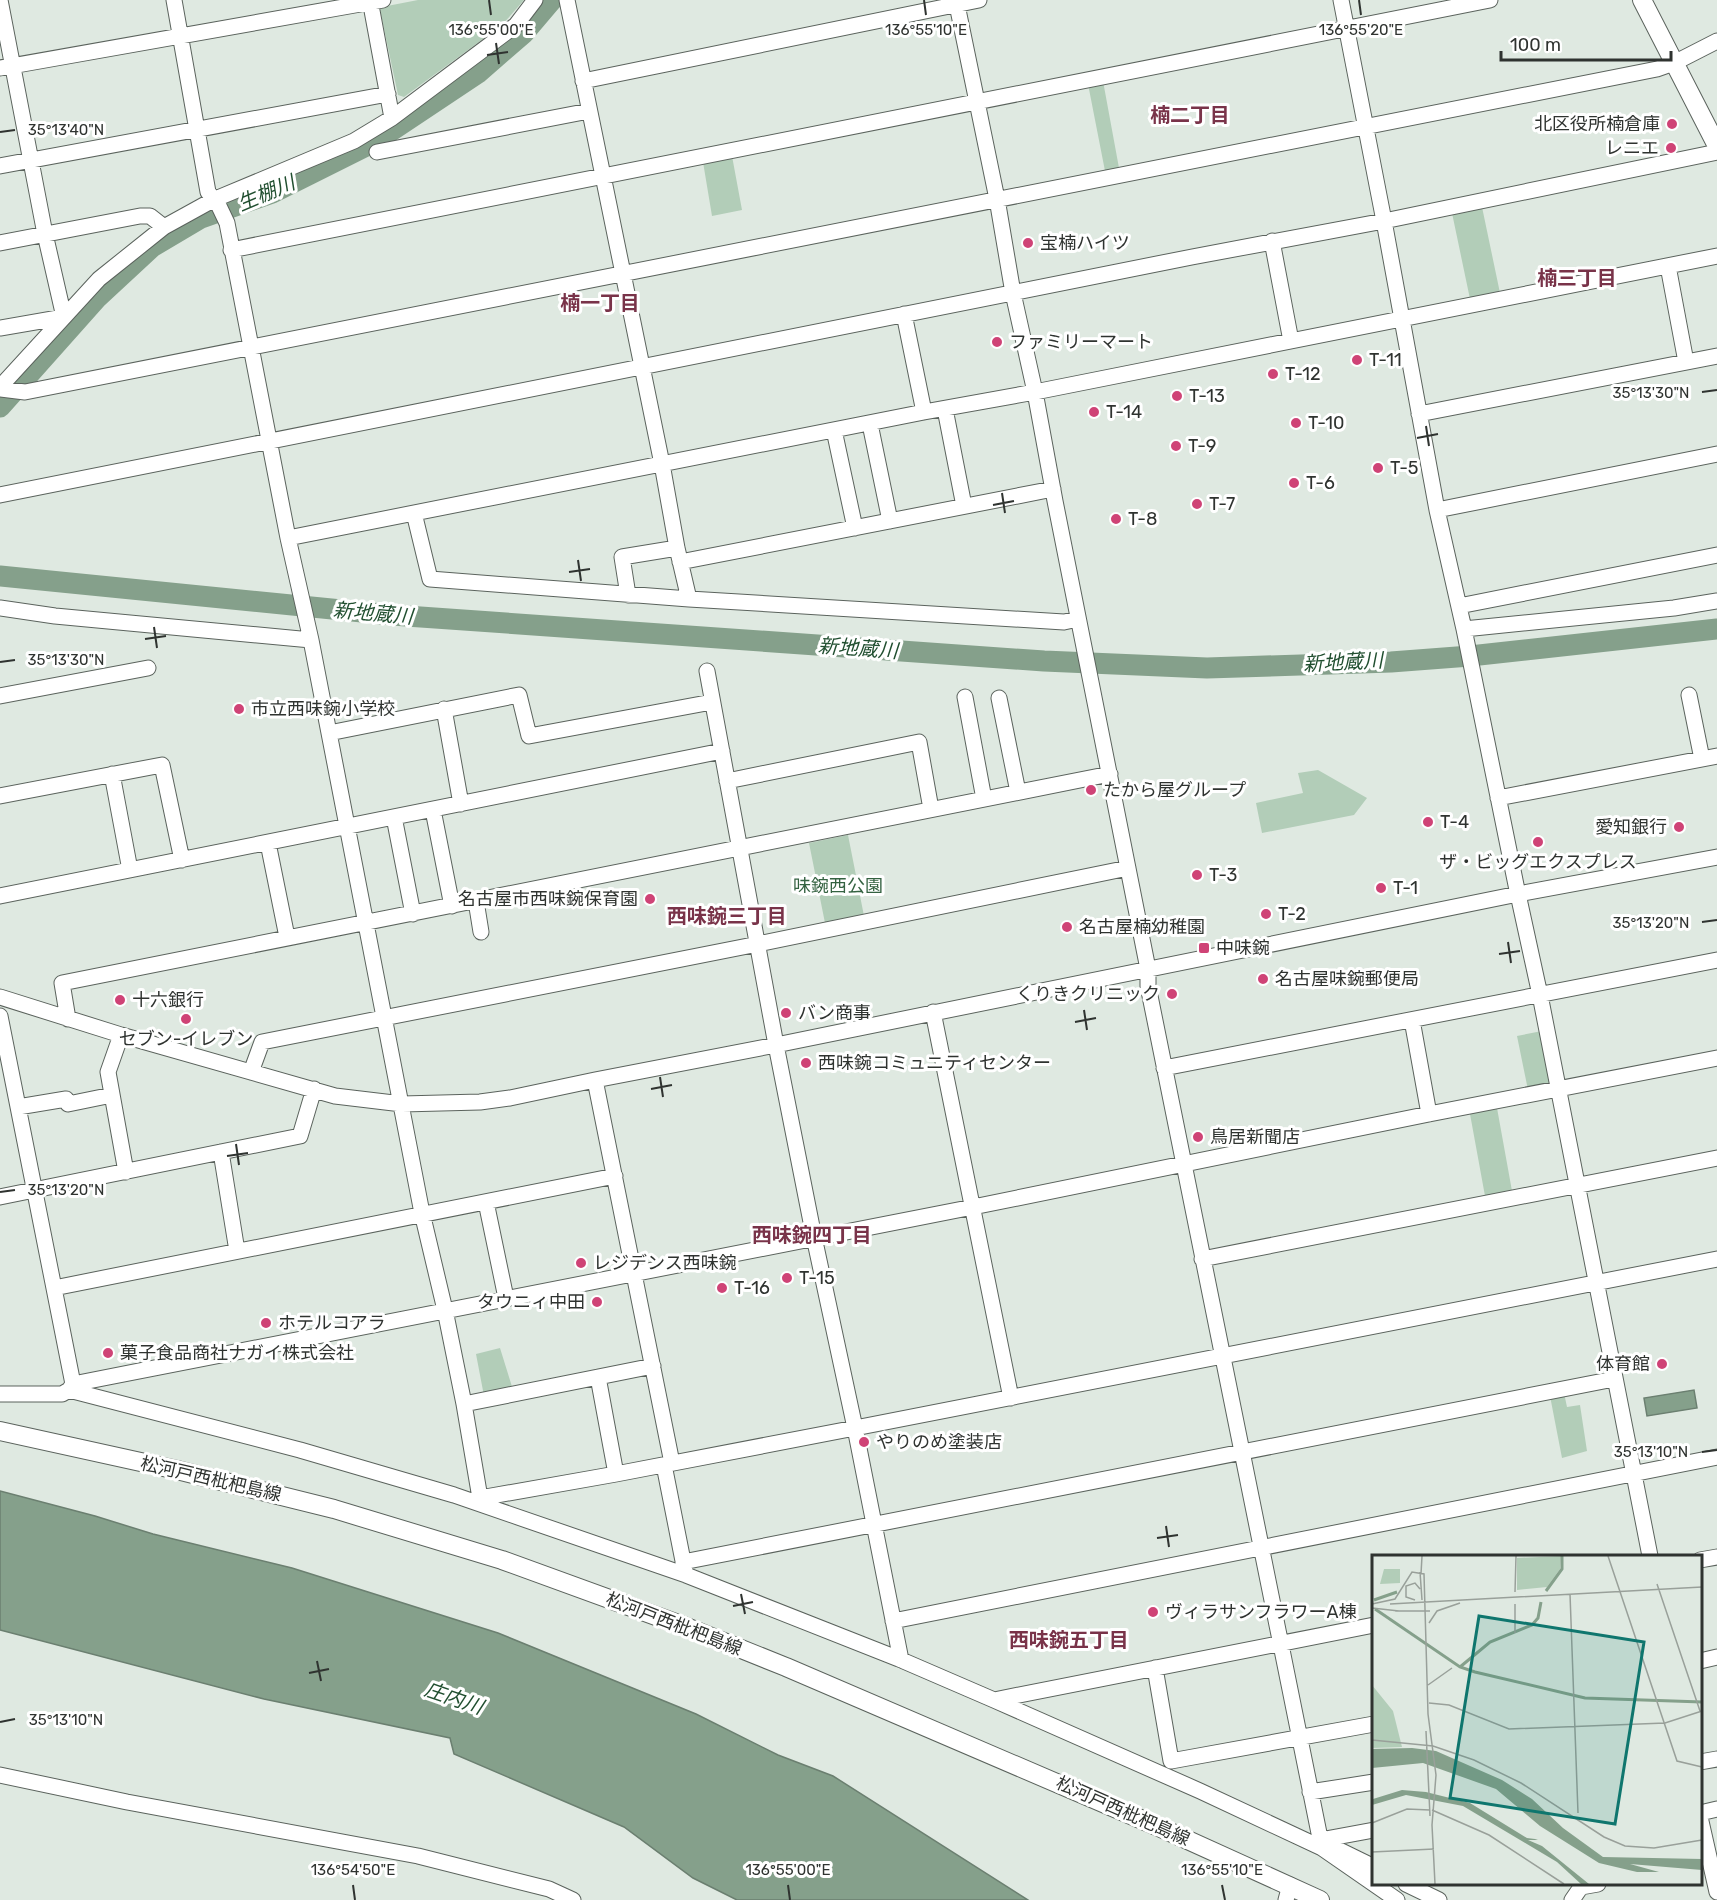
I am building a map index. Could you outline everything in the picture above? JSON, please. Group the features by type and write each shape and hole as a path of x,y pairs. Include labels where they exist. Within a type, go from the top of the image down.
{"main road":[{"path":"1642,0 1717,146"},
{"name":"松河戸西枇杷島線","path":"0,1431 177,1470 334,1509 502,1560 689,1628 786,1667 1042,1776 1288,1893 1320,1900"}],"street":[{"path":"0,0 7,67 31,160 64,317"},
{"path":"174,0 208,192 219,207 231,250 288,538 311,640 422,1213 464,1404 481,1501"},
{"path":"2,389 99,279 164,227 219,207 354,141 392,118 516,25 535,0"},
{"path":"567,0 662,464 678,555 689,599"},
{"path":"584,81 956,2 979,0"},
{"path":"1341,0 1437,510 1540,995 1650,1555"},
{"path":"231,250 1490,0"},
{"path":"7,67 375,1 392,118"},
{"path":"956,2 997,199 1012,293 1035,392 1081,636 1094,690 1148,969 1148,986 1164,1068 1321,1844 1372,1882"},
{"path":"2,389 25,393 1657,69 1717,41"},
{"path":"0,166 388,94"},
{"path":"377,152 589,111"},
{"path":"0,495 1272,241 1384,221 1717,152"},
{"path":"0,243 140,216 150,216 164,227"},
{"path":"1272,241 1291,341"},
{"path":"288,538 1402,320 1717,256"},
{"path":"1668,266 1686,362"},
{"path":"904,315 924,412"},
{"path":"0,328 64,317"},
{"path":"1419,414 1717,356"},
{"path":"945,409 964,506"},
{"path":"870,424 890,521"},
{"path":"834,430 855,528"},
{"path":"1437,510 1717,454"},
{"path":"628,595 622,557 678,555 855,528 1053,489"},
{"path":"414,513 430,579 689,599 1064,622 1078,619"},
{"path":"1459,606 1717,555"},
{"path":"1464,629 1674,608 1717,601"},
{"path":"0,608 67,617 311,640"},
{"path":"0,696 148,668"},
{"path":"706,671 776,1045 901,1660"},
{"path":"329,733 519,694 529,736 712,702"},
{"path":"1498,798 1709,758 1689,695"},
{"path":"965,697 984,799"},
{"path":"999,698 1018,792"},
{"path":"444,709 461,804"},
{"path":"728,781 919,742 931,809"},
{"path":"0,896 722,751"},
{"path":"0,796 162,765 182,860"},
{"path":"112,774 130,870"},
{"path":"68,1019 62,983 1110,774"},
{"path":"433,810 452,906"},
{"path":"394,817 413,914"},
{"path":"268,843 287,937"},
{"path":"0,997 121,1035 335,1096 402,1104 480,1102 510,1098 1148,969 1519,900 1717,857"},
{"path":"251,1072 262,1042 1128,868"},
{"path":"476,901 481,932"},
{"path":"1164,1068 1717,960"},
{"path":"933,1012 1011,1398"},
{"path":"0,1016 7,1092 18,1107 71,1387"},
{"path":"1412,1020 1429,1114"},
{"path":"121,1035 108,1072 126,1172"},
{"path":"0,1394 62,1394 71,1387 445,1310 1717,1058"},
{"path":"595,1080 653,1366 684,1569"},
{"path":"0,1197 300,1136 314,1089"},
{"path":"18,1107 66,1099 68,1104 112,1095"},
{"path":"221,1152 237,1251"},
{"path":"1202,1259 1717,1158"},
{"path":"54,1288 615,1176"},
{"path":"486,1202 506,1298"},
{"path":"481,1501 1717,1259"},
{"path":"464,1404 653,1366"},
{"path":"598,1377 616,1474"},
{"path":"684,1569 874,1525 1614,1379"},
{"path":"71,1387 481,1501 684,1569 994,1700 1372,1866"},
{"path":"893,1621 1717,1457"},
{"path":"1702,1560 1717,1557"},
{"path":"994,1700 1372,1625"},
{"path":"1702,1661 1717,1657"},
{"path":"1155,1668 1171,1761 1372,1724"},
{"path":"1702,1762 1717,1759"},
{"path":"0,1775 127,1802 418,1856 549,1889 573,1900"},
{"path":"1310,1792 1372,1782"},
{"path":"1702,1815 1717,1809"},
{"path":"1702,1821 1717,1892"},
{"path":"1321,1844 1372,1831"},
{"path":"1377,1885 1397,1900"},
{"path":"1408,1885 1439,1900"},
{"path":"1572,1900 1580,1885"}],"green space":[{"path":"418,0 524,0 502,25 404,97 398,95 380,10 382,7"},
{"path":"1103,81 1119,168 1105,171 1088,84"},
{"path":"732,156 742,210 712,216 703,162"},
{"path":"1482,207 1500,293 1470,299 1452,213"},
{"path":"1318,770 1367,798 1354,815 1262,833 1256,803 1303,793 1298,773"},
{"name":"味鋺西公園","path":"848,835 864,916 825,923 809,843"},
{"path":"1542,1031 1553,1087 1528,1090 1517,1036"},
{"path":"1497,1108 1512,1191 1485,1196 1470,1114"},
{"path":"500,1348 513,1390 484,1396 476,1354"},
{"path":"1564,1393 1567,1407 1580,1405 1587,1451 1562,1458 1550,1396"}],"water":[{"path":"1694,1390 1697,1408 1647,1416 1644,1398"},
{"name":"庄内川","path":"0,1491 153,1534 292,1568 498,1633 696,1714 778,1755 833,1776 1028,1900 737,1900 693,1878 624,1827 454,1754 450,1738 264,1699 0,1630"}],"waterway":[{"name":"生棚川","path":"0,407 97,298 152,247 201,218 272,193 376,141 478,73 524,33 552,0"},
{"name":"新地蔵川","path":"0,576 392,615 1044,661 1207,668 1391,662 1470,656 1717,629"}],"place":[{"name":"北区役所楠倉庫","path":"1672,124"},
{"name":"レニエ","path":"1671,148"},
{"name":"宝楠ハイツ","path":"1028,243"},
{"name":"ファミリーマート","path":"997,342"},
{"name":"T-11","path":"1357,360"},
{"name":"T-12","path":"1273,374"},
{"name":"T-13","path":"1177,396"},
{"name":"T-14","path":"1094,412"},
{"name":"T-10","path":"1296,423"},
{"name":"T-9","path":"1176,446"},
{"name":"T-5","path":"1378,468"},
{"name":"T-6","path":"1294,483"},
{"name":"T-7","path":"1197,504"},
{"name":"T-8","path":"1116,519"},
{"name":"市立西味鋺小学校","path":"239,709"},
{"name":"たから屋グループ","path":"1091,790"},
{"name":"T-4","path":"1428,822"},
{"name":"愛知銀行","path":"1679,827"},
{"name":"ザ・ビッグエクスプレス","path":"1538,842"},
{"name":"T-3","path":"1197,875"},
{"name":"T-1","path":"1381,888"},
{"name":"名古屋市西味鋺保育園","path":"650,899"},
{"name":"T-2","path":"1266,914"},
{"name":"名古屋楠幼稚園","path":"1067,927"},
{"name":"中味鋺","path":"1204,948"},
{"name":"名古屋味鋺郵便局","path":"1263,979"},
{"name":"くりきクリニック","path":"1172,994"},
{"name":"十六銀行","path":"120,1000"},
{"name":"バン商事","path":"786,1013"},
{"name":"セブン-イレブン","path":"186,1019"},
{"name":"西味鋺コミュニティセンター","path":"806,1063"},
{"name":"鳥居新聞店","path":"1198,1137"},
{"name":"レジデンス西味鋺","path":"581,1263"},
{"name":"T-15","path":"787,1278"},
{"name":"T-16","path":"722,1288"},
{"name":"タウニィ中田","path":"597,1302"},
{"name":"ホテルコアラ","path":"266,1323"},
{"name":"菓子食品商社ナガイ株式会社","path":"108,1353"},
{"name":"体育館","path":"1662,1364"},
{"name":"やりのめ塗装店","path":"864,1442"},
{"name":"ヴィラサンフラワーA棟","path":"1153,1612"}],"district":[{"name":"楠二丁目","path":"1190,115"},
{"name":"楠三丁目","path":"1577,278"},
{"name":"楠一丁目","path":"600,303"},
{"name":"西味鋺三丁目","path":"727,916"},
{"name":"西味鋺四丁目","path":"812,1235"},
{"name":"西味鋺五丁目","path":"1069,1640"}]}
